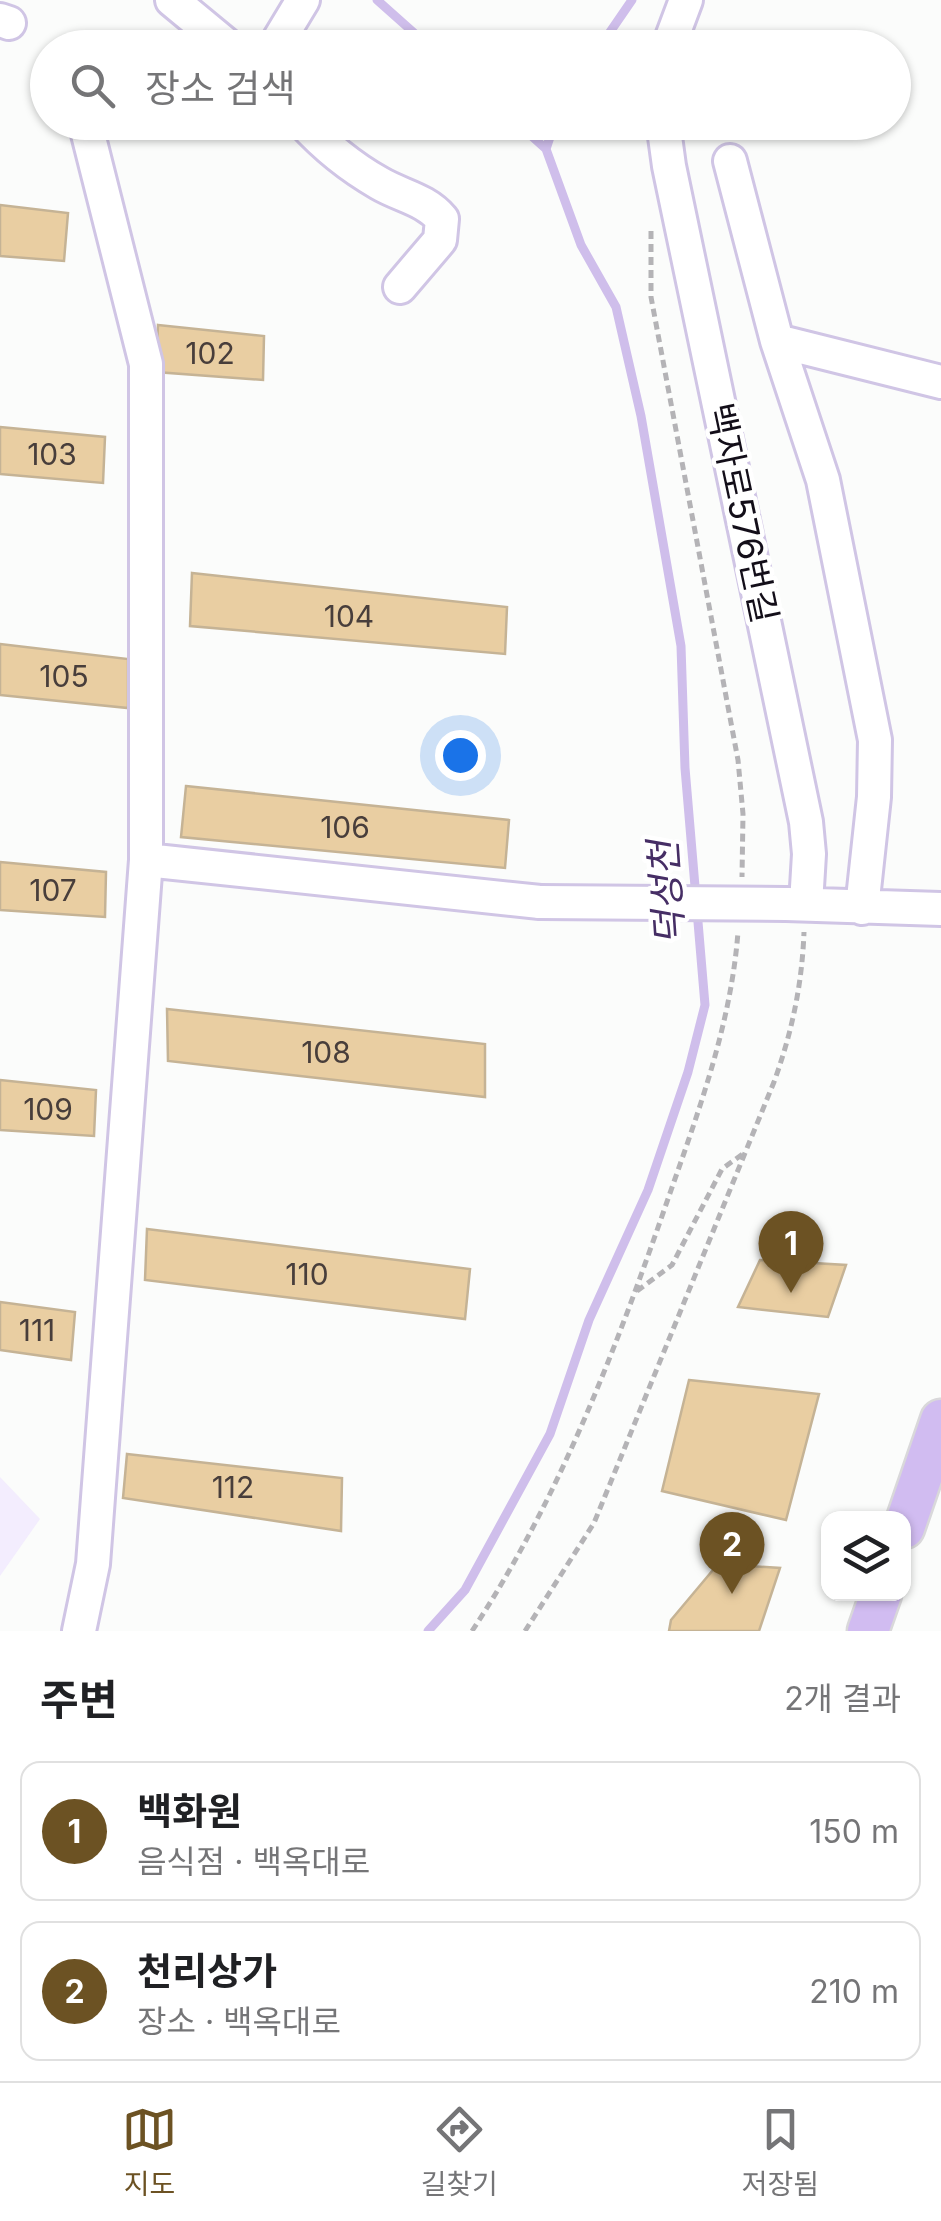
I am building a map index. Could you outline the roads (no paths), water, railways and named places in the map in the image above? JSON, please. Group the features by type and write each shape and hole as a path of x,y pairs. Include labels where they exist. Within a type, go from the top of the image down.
{"main road":[{"path":"910,1511 941,1420"},
{"path":"868,1631 879,1601"}],"street":[{"path":"172,0 208,30"},
{"path":"285,30 303,0"},
{"path":"675,30 686,0"},
{"path":"79,1631 93,1564 146,860 146,364 90,140"},
{"path":"323,140 344,160 382,185 422,202 442,219 440,240 400,287"},
{"name":"백자로576번길","path":"665,140 806,822 809,854 796,904"},
{"path":"730,161 777,341 824,480 875,740 874,797 862,908"},
{"path":"777,341 941,382"},
{"path":"146,860 540,902 796,904 941,910"}],"waterway":[{"name":"덕성천","path":"377,0 411,30"},
{"path":"611,30 632,0"},
{"name":"덕성천","path":"428,1631 465,1590 550,1434 589,1320 648,1190 688,1072 705,1005 685,768 681,646 641,416 616,307 581,245 546,149 536,140"},
{"path":"546,149 549,140"}],"place":[{"name":"백화원","path":"791,1293"},
{"name":"천리상가","path":"732,1594"}]}
